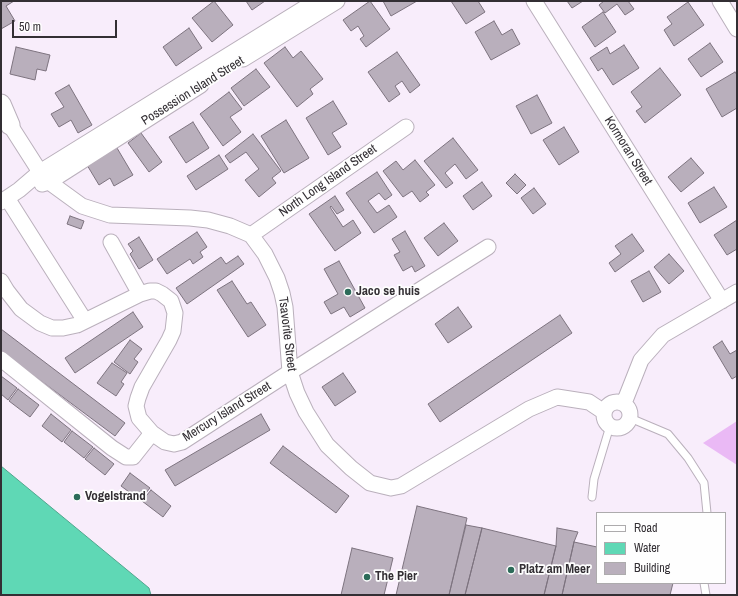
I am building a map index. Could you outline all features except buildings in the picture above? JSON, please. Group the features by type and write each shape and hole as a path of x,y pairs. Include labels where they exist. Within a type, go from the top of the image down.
{"street":[{"name":"Possession Island Street","path":"45,177 316,1"},
{"name":"Possession Island Street","path":"45,177 201,85 337,1"},
{"name":"Kormoran Street","path":"534,1 722,301"},
{"path":"720,1 737,29"},
{"name":"Tsavorite Street","path":"1,104 6,120 45,177 82,206 110,215 208,220 230,226 250,235 265,254 277,278 282,293 285,307 290,372 297,394 306,412 327,445 351,468 370,483 391,488 401,486 529,409 557,397 589,402 604,412"},
{"name":"North Long Island Street","path":"250,235 406,128"},
{"path":"45,177 9,197 85,321"},
{"path":"111,242 140,294"},
{"name":"Mercury Island Street","path":"1,281 21,309 40,324 52,328 63,328 85,321 140,294 150,291 156,291 171,301 175,313 174,325 169,340 142,387 136,406 139,418 152,433 165,442 174,444 182,442 488,247"},
{"path":"624,403 641,360 663,335 737,292"},
{"path":"1,359 112,448 126,457 133,457 152,433"},
{"path":"616,402 624,403 629,410 630,418 626,425 618,428 610,426 604,420 604,412 608,405 616,402"}],"lane":[{"path":"630,418 668,434 688,458 704,483 708,512"},
{"path":"592,497 594,479 610,426"},
{"path":"704,584 706,595"}],"shaded area":[{"path":"737,421 737,465 703,443"}],"water":[{"path":"1,466 149,588 151,595 1,595"}],"place":[{"name":"Jaco se huis","path":"348,292"},
{"name":"Vogelstrand","path":"77,497"},
{"name":"Platz am Meer","path":"511,570"},
{"name":"The Pier","path":"367,577"}]}
